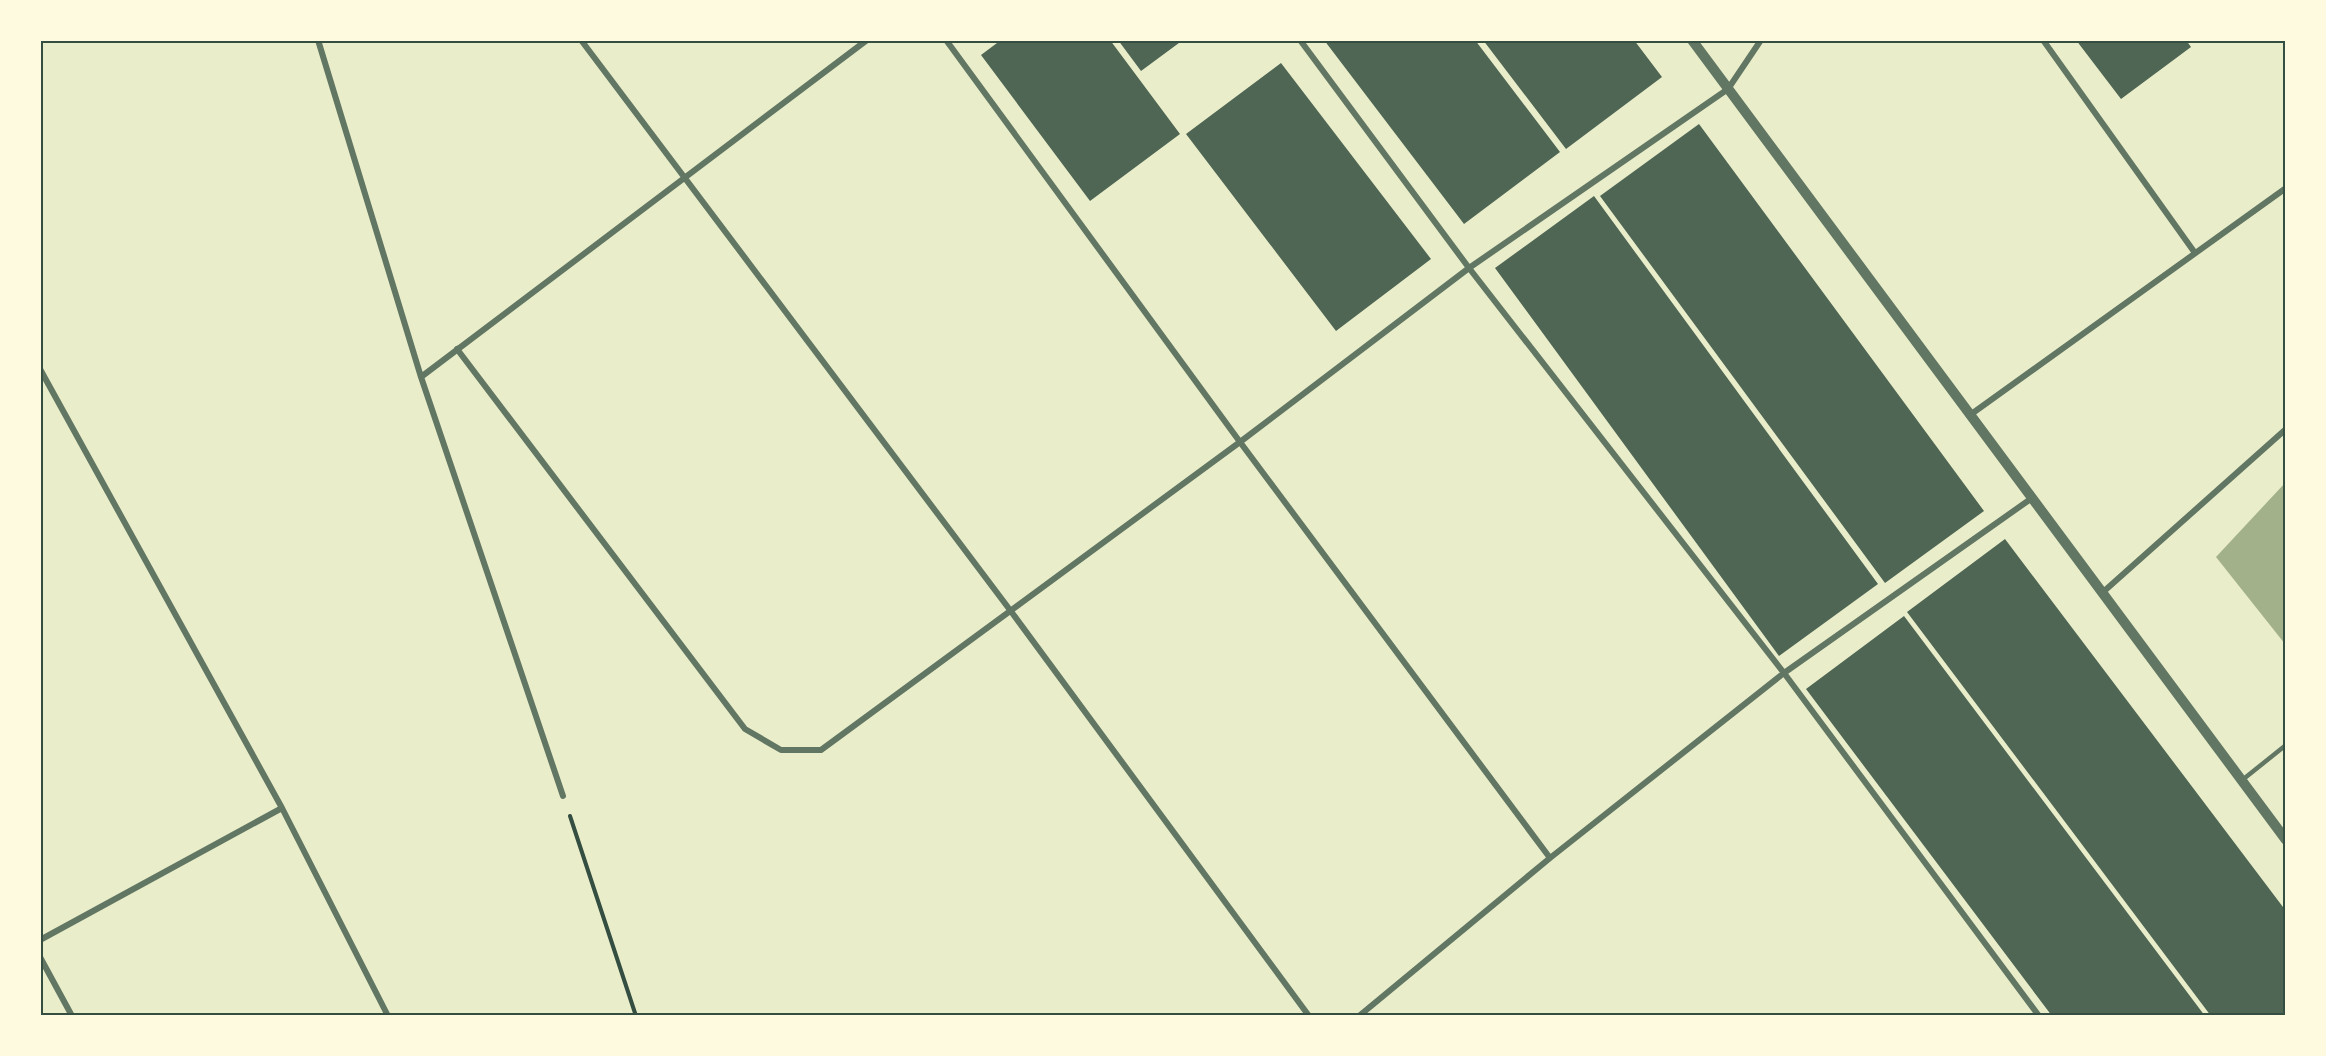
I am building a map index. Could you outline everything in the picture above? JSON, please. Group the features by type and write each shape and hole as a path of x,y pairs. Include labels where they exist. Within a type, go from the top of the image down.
{"street":[{"path":"318,40 421,377 563,796"},
{"path":"581,40 1010,610 1310,1016"},
{"path":"421,377 867,40"},
{"path":"946,40 1240,442 1550,858"},
{"path":"1300,40 1469,268 1784,673 2039,1016"},
{"path":"1692,40 2286,840"},
{"path":"457,349 745,729 781,750 821,750 1240,442 1469,268 1728,89 1761,40"},
{"path":"2043,40 2195,253"},
{"path":"1970,415 2286,188"},
{"path":"40,369 282,808 388,1016"},
{"path":"2102,593 2286,429"},
{"path":"1359,1016 1550,858 1784,673 2032,498"},
{"path":"40,940 282,808"},
{"path":"40,957 72,1016"}],"lane":[{"path":"2241,781 2286,744"}],"path":[{"path":"563,796 636,1016"}],"shaded area":[{"path":"2285,483 2285,644 2216,557"}],"building":[{"path":"1001,40 1110,40 1180,134 1090,201 981,55"},
{"path":"1118,40 1183,40 1141,71"},
{"path":"1324,40 1475,40 1560,152 1464,224"},
{"path":"1483,40 1634,40 1662,77 1566,149"},
{"path":"2076,40 2186,40 2191,47 2121,99"},
{"path":"1281,63 1431,259 1336,331 1186,134"},
{"path":"1699,124 1984,511 1885,583 1600,196"},
{"path":"1594,196 1878,584 1779,656 1495,268"},
{"path":"2005,539 2286,911 2286,1016 2211,1016 1907,612"},
{"path":"1904,616 2205,1016 2052,1016 1806,689"}]}
